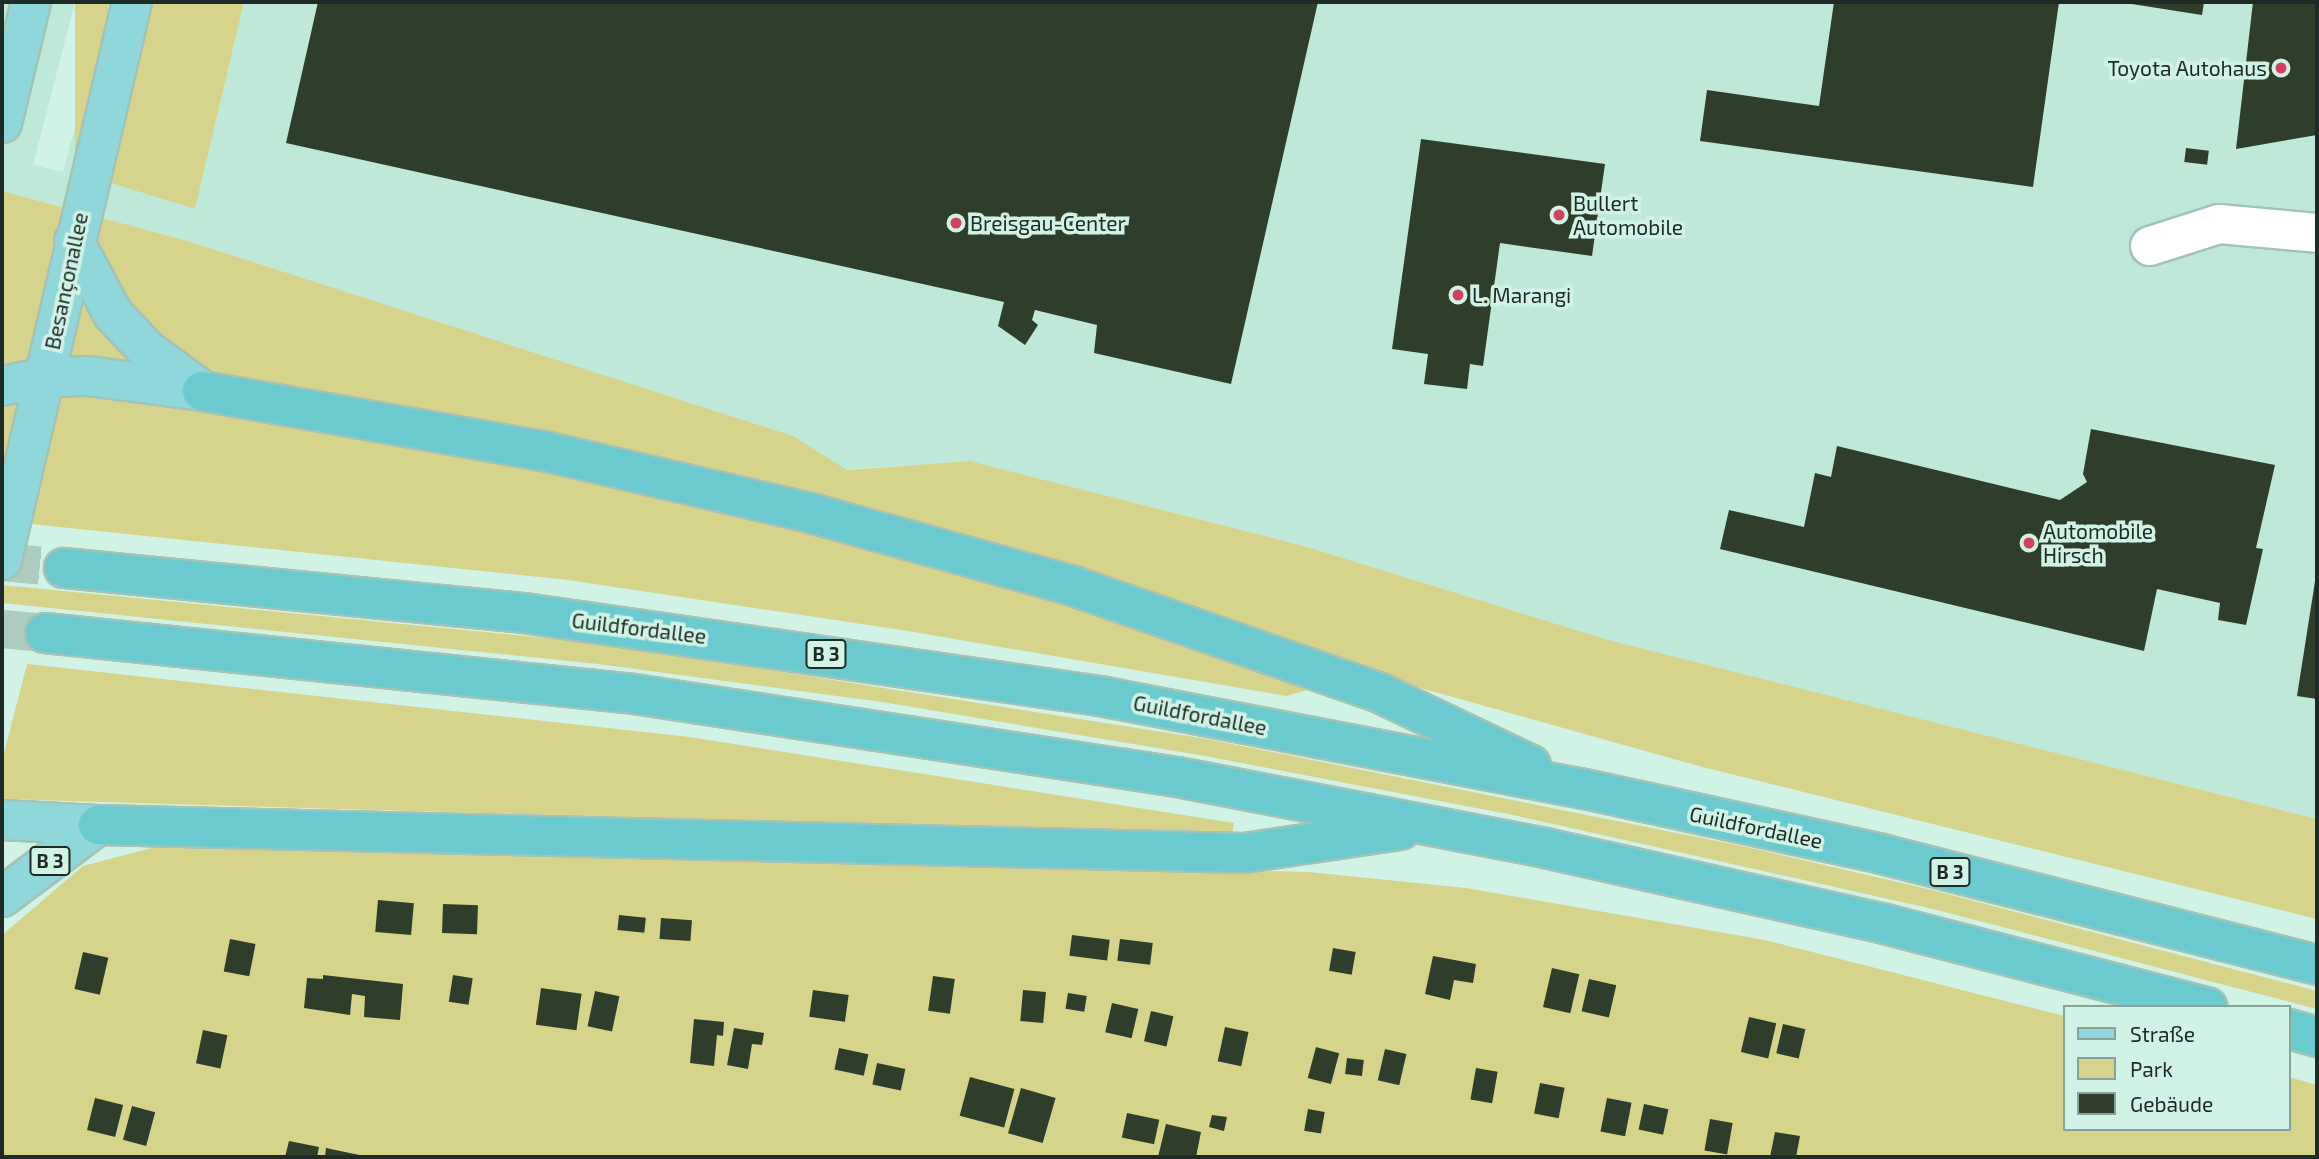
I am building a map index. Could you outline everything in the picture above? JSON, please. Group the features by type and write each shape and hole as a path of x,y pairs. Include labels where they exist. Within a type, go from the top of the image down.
{"highway":[{"path":"202,391 544,451 814,514 1073,586 1380,693 1580,789"},
{"name":"Guildfordallee","path":"64,568 329,592 751,643 1100,696 1580,789 1882,855 2317,965"},
{"name":"B 3","path":"45,633 634,694 1177,777 1430,825 1885,924 2199,1005"},
{"name":"B 3","path":"98,825 1244,853 1430,825"},
{"path":"2291,1030 2317,1037"}],"main road":[{"path":"2,123 9,78 31,2"},
{"name":"Besançonallee","path":"2,560 30,448 74,241 132,2"},
{"path":"74,241 113,314 146,350 202,391"},
{"path":"2,386 45,377 88,376 202,391"},
{"path":"2,405 30,448"},
{"name":"B 3","path":"2,820 98,825"},
{"name":"B 3","path":"2,897 98,825"}],"street":[{"path":"2150,246 2219,225 2317,233"}],"shaded area":[{"path":"2,2 75,2 33,165 63,172 108,2 152,2 108,182 195,208 244,2 2317,2 2317,819 1605,639 1304,546 970,461 836,470 792,436 188,241 2,191"}],"green space":[{"path":"75,2 108,2 108,170 75,170"},
{"path":"152,2 244,2 195,209 108,182"},
{"path":"2,191 188,241 793,436 847,470 970,461 1304,546 1605,639 2317,819 2317,919 1702,767 1367,673 1286,696 908,631 568,580 2,521"},
{"path":"2,585 598,643 1207,739 1747,847 1936,891 2317,991 2317,1009 1933,909 1513,815 1205,756 882,702 598,664 2,603"},
{"path":"27,664 690,737 1234,823 1232,835 2,799 2,761"},
{"path":"163,845 1309,872 1466,888 1765,940 2064,1016 2064,1131 2291,1131 2291,1078 2317,1085 2317,1157 2,1157 2,935 83,866"}],"building":[{"name":"Breisgau-Center","path":"318,2 1318,2 1231,384 1094,353 1097,325 1035,310 1032,320 1038,325 1025,345 998,326 1004,302 286,143"},
{"path":"1834,2 2059,2 2033,187 1700,141 1707,90 1819,106"},
{"path":"2119,2 2204,2 2202,15"},
{"name":"Toyota Autohaus","path":"2253,2 2317,2 2317,135 2236,149"},
{"path":"1421,139 1605,164 1592,256 1500,243 1483,366 1470,364 1467,389 1424,384 1428,354 1392,349"},
{"path":"2186,148 2209,151 2207,165 2184,162"},
{"name":"Automobile Hirsch","path":"2091,429 2275,465 2256,548 2263,549 2246,625 2218,620 2220,603 2157,589 2144,651 1720,549 1729,510 1804,527 1815,473 1831,477 1837,446 2060,500 2087,482 2083,474"},
{"path":"2317,575 2317,699 2297,696"},
{"path":"378,900 414,903 411,935 375,932"},
{"path":"443,904 478,905 477,934 442,933"},
{"path":"619,915 646,918 644,933 617,930"},
{"path":"661,918 692,920 690,941 660,939"},
{"path":"1072,935 1110,940 1107,960 1069,956"},
{"path":"230,939 256,944 249,976 224,971"},
{"path":"1120,939 1153,943 1150,965 1117,961"},
{"path":"1333,948 1356,952 1352,975 1329,971"},
{"path":"83,952 108,958 100,995 74,989"},
{"path":"1433,956 1476,964 1473,983 1454,980 1450,1000 1425,994"},
{"path":"1552,968 1579,974 1570,1013 1543,1007"},
{"path":"323,975 403,984 400,1020 364,1017 365,996 352,994 350,1015 304,1008 307,978 323,979"},
{"path":"453,975 473,978 469,1005 449,1002"},
{"path":"933,976 955,979 950,1014 928,1011"},
{"path":"1589,979 1616,985 1609,1017 1582,1011"},
{"path":"541,988 582,994 576,1030 536,1025"},
{"path":"813,990 849,995 845,1022 809,1017"},
{"path":"1023,990 1046,992 1043,1023 1020,1021"},
{"path":"595,991 619,996 612,1031 588,1026"},
{"path":"1068,993 1087,996 1084,1012 1065,1009"},
{"path":"1112,1003 1138,1009 1132,1038 1105,1032"},
{"path":"1151,1011 1173,1016 1166,1046 1144,1041"},
{"path":"1749,1017 1776,1023 1768,1058 1741,1052"},
{"path":"694,1019 724,1022 723,1036 717,1035 714,1066 690,1063"},
{"path":"1783,1024 1805,1029 1799,1058 1776,1053"},
{"path":"1225,1027 1248,1032 1241,1066 1218,1061"},
{"path":"734,1028 764,1033 762,1045 752,1044 748,1069 727,1065"},
{"path":"203,1030 227,1035 220,1068 196,1063"},
{"path":"1316,1047 1339,1053 1331,1084 1308,1078"},
{"path":"839,1048 868,1054 864,1076 834,1070"},
{"path":"1385,1049 1406,1054 1399,1085 1378,1080"},
{"path":"1347,1058 1364,1060 1362,1076 1345,1074"},
{"path":"877,1063 905,1069 901,1091 872,1085"},
{"path":"1476,1068 1498,1072 1492,1103 1470,1100"},
{"path":"970,1077 1014,1089 1004,1128 960,1116"},
{"path":"1540,1083 1565,1088 1559,1118 1534,1113"},
{"path":"1021,1088 1056,1098 1043,1143 1008,1133"},
{"path":"95,1098 123,1105 115,1137 87,1130"},
{"path":"1607,1098 1632,1103 1625,1136 1601,1131"},
{"path":"1644,1104 1668,1109 1663,1135 1639,1129"},
{"path":"132,1106 155,1112 146,1146 123,1140"},
{"path":"1308,1109 1325,1112 1321,1134 1304,1131"},
{"path":"1127,1113 1159,1120 1154,1144 1122,1137"},
{"path":"1212,1115 1227,1117 1224,1131 1209,1127"},
{"path":"1710,1119 1733,1123 1727,1155 1704,1151"},
{"path":"1166,1124 1201,1132 1196,1157 1158,1157"},
{"path":"1775,1132 1800,1136 1796,1157 1770,1157"},
{"path":"289,1141 319,1147 317,1157 285,1157"},
{"path":"326,1148 364,1156 364,1157 325,1157"}],"tunnel":[{"path":"2,562 64,568"},
{"path":"2,629 45,633"}],"place":[{"name":"Toyota Autohaus","path":"2281,68"},
{"name":"Bullert Automobile","path":"1559,215"},
{"name":"Breisgau-Center","path":"956,223"},
{"name":"L. Marangi","path":"1458,295"},
{"name":"Automobile Hirsch","path":"2029,543"}]}
